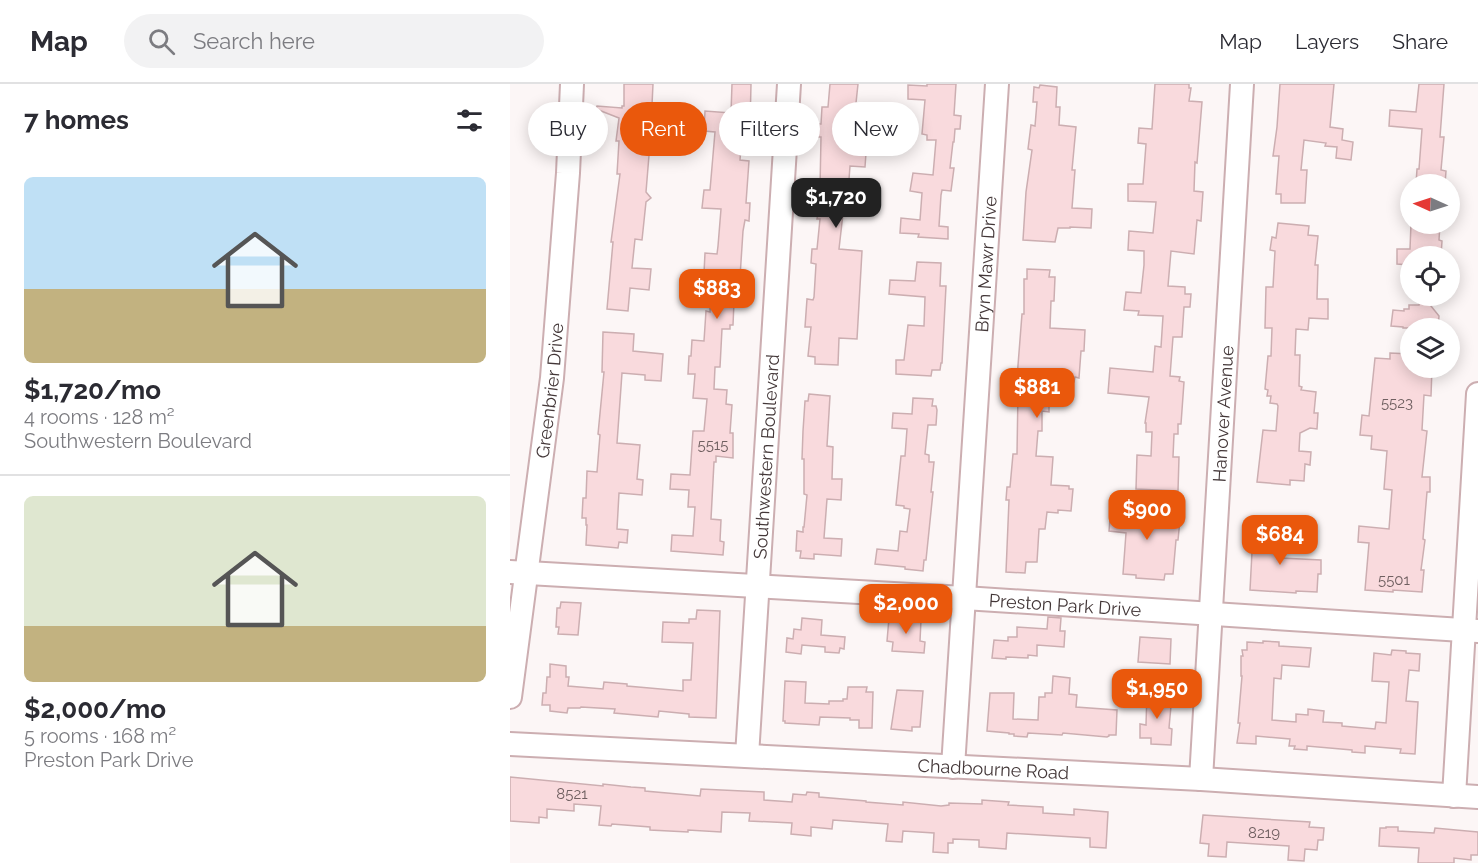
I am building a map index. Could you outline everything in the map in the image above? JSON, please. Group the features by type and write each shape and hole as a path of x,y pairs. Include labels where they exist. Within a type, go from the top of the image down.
{"street":[{"name":"Greenbrier Drive","path":"510,697 518,572 552,378 568,173 572,84"},
{"name":"Southwestern Boulevard","path":"747,756 789,84"},
{"name":"Bryn Mawr Drive","path":"953,767 997,84"},
{"name":"Hanover Avenue","path":"1200,779 1242,84"},
{"path":"1454,796 1471,631 1478,394"},
{"name":"Preston Park Drive","path":"518,572 1471,631"},
{"name":"Chadbourne Road","path":"510,744 1200,779 1478,797"}],"building":[{"path":"624,84 653,84 652,102 624,102"},
{"path":"732,84 751,84 751,102 731,102"},
{"path":"830,84 858,84 856,102 832,102 832,156 866,156 865,167 850,166 847,206 844,205 839,249 862,251 857,339 839,338 838,365 815,364 815,357 808,356 811,327 805,327 807,299 813,300 814,297 816,264 811,263 812,249 817,249 820,219 817,219 822,189 820,188 820,124 822,107 828,107"},
{"path":"927,84 956,84 954,115 961,116 960,129 955,129 953,142 950,168 954,168 951,191 942,190 941,195 939,226 948,227 948,239 900,233 901,218 920,220 922,193 910,191 913,173 933,175 936,140 927,140 927,135 922,134 925,100 908,99 908,85 927,86"},
{"path":"1155,84 1189,84 1191,88 1189,101 1202,102 1194,191 1203,192 1201,221 1197,220 1194,254 1171,251 1168,286 1185,287 1185,294 1191,294 1190,307 1184,307 1182,337 1173,337 1170,376 1180,377 1179,381 1184,382 1181,424 1178,424 1178,434 1174,434 1173,457 1179,457 1178,491 1136,489 1137,455 1151,456 1152,432 1146,432 1145,423 1149,397 1108,393 1110,368 1153,372 1155,346 1161,347 1163,316 1138,315 1139,311 1124,310 1126,292 1141,293 1144,265 1144,251 1128,250 1129,231 1153,233 1156,202 1128,201 1128,184 1143,184 1146,144 1138,143 1139,128 1152,129"},
{"path":"1280,84 1334,84 1330,127 1343,129 1342,140 1353,142 1351,160 1336,158 1337,147 1304,140 1301,170 1307,170 1305,203 1281,203 1281,194 1276,194 1279,156 1273,156"},
{"path":"1419,84 1444,84 1440,137 1444,137 1441,170 1446,171 1446,174 1417,174 1422,129 1389,126 1390,110 1416,112"},
{"path":"1040,85 1057,87 1056,107 1060,107 1059,125 1076,127 1072,170 1075,170 1072,208 1092,209 1091,228 1058,228 1055,242 1023,240 1032,150 1028,149 1031,125 1035,126 1037,102 1033,102 1034,87 1039,88"},
{"path":"608,107 620,108 620,156 649,156 646,192 651,198 646,202 642,240 635,239 632,268 651,269 649,290 630,288 628,311 607,309 613,242 611,242 620,174 617,174 619,141 616,141 619,118 608,114"},
{"path":"707,111 719,112 719,156 740,156 740,160 749,161 746,203 750,203 749,221 745,220 743,231 740,277 729,276 727,302 734,302 733,325 730,325 730,329 722,329 720,367 715,367 714,389 727,390 726,404 732,405 730,433 733,433 733,458 716,456 716,462 714,462 711,519 721,520 720,541 724,542 723,555 671,551 672,535 693,536 695,507 688,507 689,490 670,489 671,474 690,475 693,431 704,431 707,399 693,398 695,374 688,374 692,340 704,341 706,311 710,312 711,274 704,273 705,253 717,254 721,209 702,208 704,190 710,190 715,132 707,131"},
{"path":"1278,223 1309,226 1308,235 1318,236 1315,265 1318,265 1317,299 1328,299 1328,319 1309,318 1308,330 1296,329 1295,355 1300,355 1299,386 1302,387 1301,390 1316,392 1314,413 1318,413 1317,429 1310,428 1300,433 1299,451 1311,452 1310,465 1305,464 1304,481 1290,480 1290,485 1257,482 1263,430 1276,431 1278,406 1270,403 1271,396 1267,396 1268,390 1265,389 1268,356 1271,356 1272,328 1265,328 1266,287 1273,287 1275,251 1270,250 1272,237 1276,238"},
{"path":"1411,234 1439,234 1439,240 1442,241 1442,246 1410,246"},
{"path":"1397,249 1400,249 1400,264 1397,264"},
{"path":"917,262 941,263 940,286 946,286 942,363 940,370 932,370 931,376 896,374 896,360 904,360 908,325 924,326 925,297 889,294 890,280 915,281"},
{"path":"1027,269 1050,270 1049,277 1055,277 1050,328 1085,330 1079,378 1075,377 1074,382 1049,379 1049,412 1042,411 1042,431 1038,431 1036,456 1053,457 1051,485 1069,486 1069,489 1073,489 1071,511 1047,512 1045,529 1039,529 1037,562 1026,562 1025,573 1006,572 1009,500 1006,500 1007,487 1010,487 1013,454 1017,454 1018,391 1016,391 1022,314 1024,314 1024,279 1027,279"},
{"path":"1409,306 1431,306 1439,318 1400,318 1400,327 1391,326 1393,310 1409,309"},
{"path":"603,332 634,334 633,351 663,354 661,381 645,380 645,375 622,373 617,443 640,445 637,479 643,480 642,495 619,493 617,529 628,530 627,543 619,542 618,548 586,545 586,518 582,518 583,498 586,498 587,471 597,472 604,372 602,372"},
{"path":"1390,353 1400,354 1400,378 1432,378 1431,396 1424,395 1422,430 1427,431 1422,477 1430,477 1430,492 1427,492 1423,539 1425,540 1421,570 1424,570 1422,592 1365,590 1369,543 1358,542 1359,526 1389,529 1392,490 1384,489 1387,451 1371,449 1372,436 1360,435 1362,415 1369,416 1375,358 1390,359"},
{"path":"809,394 830,396 827,446 833,447 832,479 842,479 841,500 827,499 824,538 842,539 841,556 814,554 814,559 800,558 801,551 796,551 797,531 803,532 804,527 807,495 804,494 804,459 802,459 805,401 808,401"},
{"path":"913,398 933,399 932,406 936,406 937,410 936,425 928,425 925,454 929,455 929,462 934,462 931,492 933,492 923,571 875,564 877,549 898,551 900,531 907,532 910,509 896,505 901,456 905,456 907,429 892,428 893,413 912,414"},
{"path":"1111,508 1177,513 1177,520 1180,520 1173,574 1165,574 1164,580 1136,578 1136,575 1123,574 1126,533 1109,531"},
{"path":"1255,526 1284,528 1281,558 1321,560 1317,592 1250,590"},
{"path":"561,602 581,603 578,635 558,634 557,608 560,608"},
{"path":"697,610 720,611 716,718 689,717 689,714 659,711 658,717 614,713 615,709 581,707 568,708 567,713 550,711 550,705 542,705 543,693 546,693 547,677 550,677 550,664 566,666 566,677 569,677 568,686 603,689 604,682 683,691 683,680 691,680 693,643 662,642 663,622 689,623 689,619 696,619"},
{"path":"1048,617 1061,618 1060,631 1065,631 1064,647 1037,645 1037,656 992,658 994,640 1008,641 1008,637 1017,637 1017,627 1047,629"},
{"path":"802,618 822,620 821,635 845,637 844,649 840,648 839,653 825,652 825,647 802,645 801,654 786,652 787,638 793,639 794,629 801,630"},
{"path":"889,618 921,620 920,641 925,642 924,653 892,651 893,642 887,641"},
{"path":"1140,637 1171,639 1170,664 1138,662"},
{"path":"1263,641 1279,642 1279,646 1311,648 1309,667 1282,665 1281,679 1274,678 1272,720 1296,722 1296,714 1308,715 1308,709 1324,711 1323,722 1375,729 1376,722 1386,723 1389,682 1372,681 1374,653 1391,655 1392,650 1420,654 1419,671 1409,670 1406,701 1418,702 1415,754 1400,753 1401,749 1365,746 1365,753 1307,746 1307,750 1294,749 1295,746 1289,746 1290,739 1256,736 1256,744 1237,743 1240,723 1238,723 1242,650 1247,650 1247,642 1263,643"},
{"path":"1053,676 1070,678 1069,694 1077,695 1076,707 1117,710 1116,735 1107,737 1028,733 1027,737 987,731 990,693 1014,693 1013,719 1038,720 1039,697 1045,697 1045,693 1052,693"},
{"path":"785,681 806,682 805,703 829,704 829,701 843,701 847,699 848,687 867,687 866,692 873,692 872,728 859,728 859,720 850,720 850,718 820,717 819,725 785,723 783,721"},
{"path":"897,690 923,691 920,727 912,727 912,731 891,729"},
{"path":"1147,692 1166,693 1165,705 1171,706 1169,728 1172,729 1171,745 1151,744 1151,738 1140,738 1140,724 1146,725"},
{"path":"510,777 645,788 645,791 700,796 701,789 764,792 764,800 792,802 793,794 806,795 807,792 819,793 819,797 903,805 903,802 941,806 949,805 949,803 982,804 982,800 1009,802 1008,805 1043,807 1043,813 1074,815 1074,809 1108,812 1106,848 1090,847 1090,838 1007,833 1006,849 979,847 979,840 953,839 953,843 948,843 948,853 933,852 934,833 903,831 902,842 886,841 888,824 833,820 832,829 811,827 811,836 791,834 792,823 749,821 750,813 722,812 721,832 650,830 650,827 599,825 601,806 574,804 574,811 547,809 547,818 539,817 539,823 510,821"},
{"path":"1203,815 1310,822 1309,827 1324,828 1323,840 1318,840 1317,850 1305,849 1304,861 1288,860 1289,846 1227,842 1226,857 1208,856 1209,844 1200,843"},
{"path":"1398,827 1398,831 1434,833 1435,828 1478,832 1478,855 1471,855 1471,860 1454,858 1454,863 1418,863 1419,848 1379,846 1380,828"}]}
